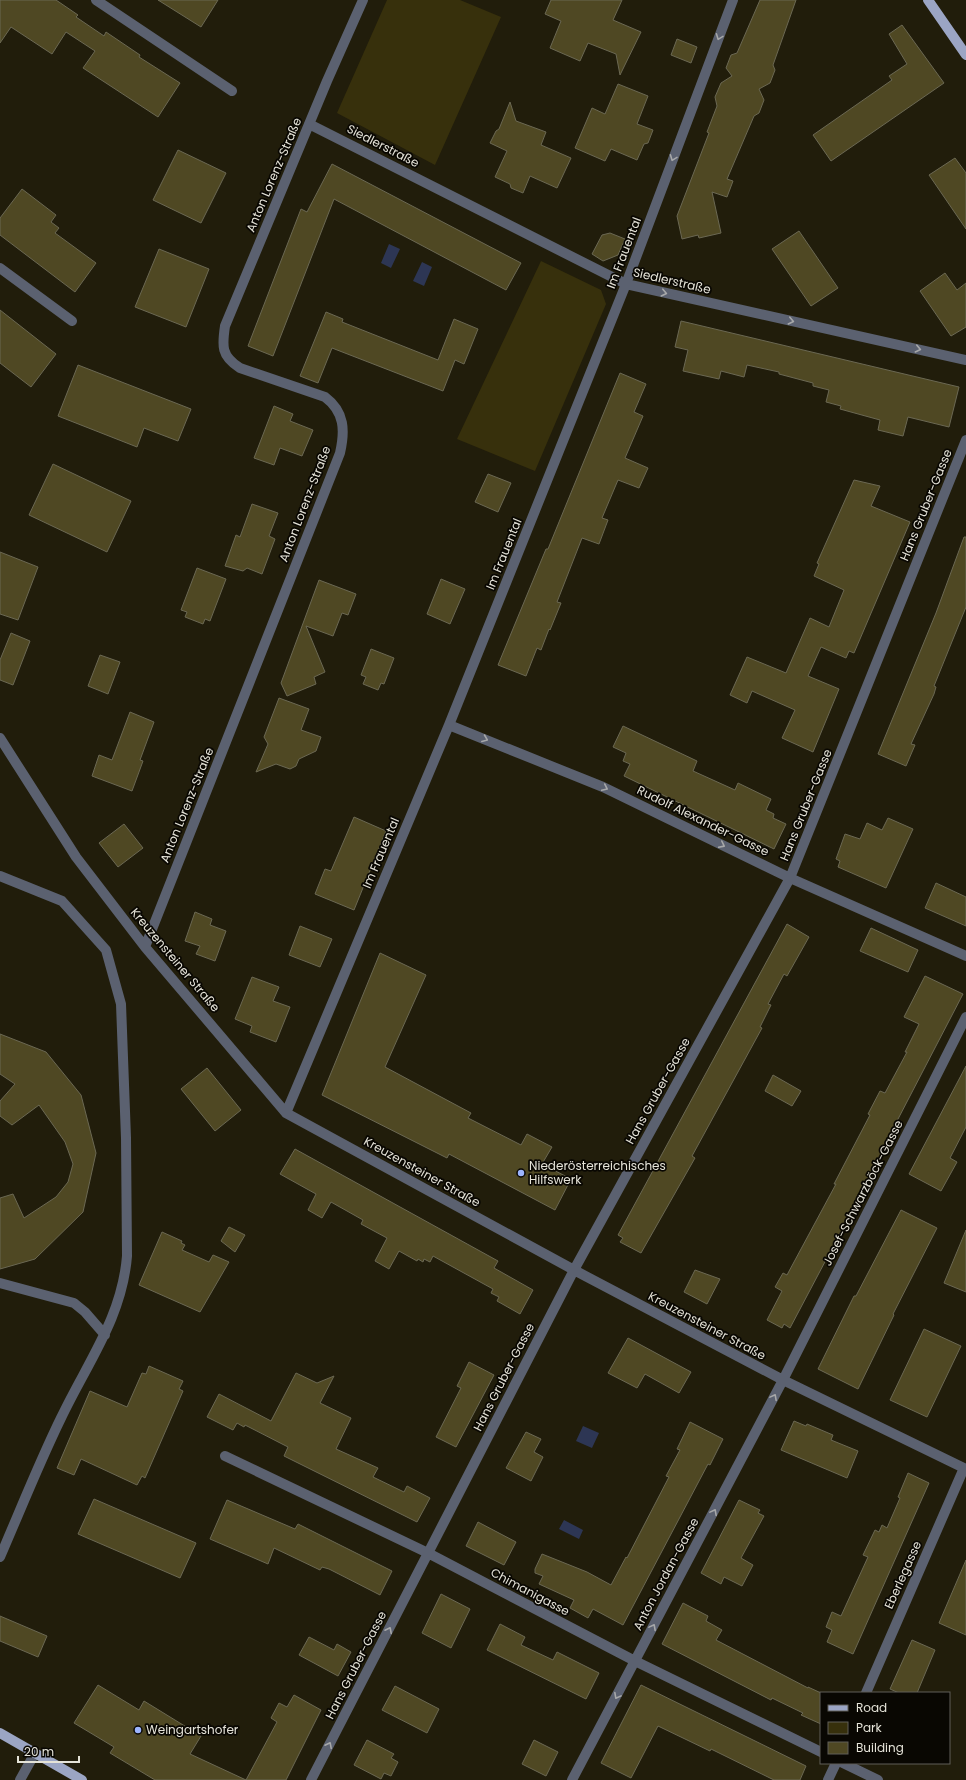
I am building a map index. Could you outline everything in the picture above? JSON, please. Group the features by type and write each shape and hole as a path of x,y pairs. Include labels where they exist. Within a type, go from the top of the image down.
{"main road":[{"path":"928,0 966,55"},
{"path":"0,1733 82,1780"}],"street":[{"path":"96,0 232,91"},
{"name":"Anton Lorenz-Straße","path":"145,947 340,453 343,442 344,430 340,413 325,397 240,368 232,363 224,352 222,342 226,326 309,124 363,0"},
{"name":"Im Frauental","path":"286,1113 449,725 626,284 733,0"},
{"name":"Siedlerstraße","path":"309,124 626,284 966,360"},
{"path":"0,268 72,321"},
{"name":"Hans Gruber-Gasse","path":"311,1780 574,1270 790,878 966,440"},
{"name":"Rudolf Alexander-Gasse","path":"449,725 603,787 790,878 966,956"},
{"name":"Kreuzensteiner Straße","path":"0,738 76,857 145,947 286,1113 574,1270 783,1380 965,1469"},
{"path":"0,876 62,901 87,927 106,950 121,1004 126,1138 127,1256 126,1272 117,1309 105,1335 61,1418 3,1540 0,1557"},
{"name":"Josef-Schwarzböck-Gasse","path":"783,1380 966,1017"},
{"path":"0,1284 74,1303 85,1312 105,1335"},
{"name":"Anton Jordan-Gasse","path":"572,1780 783,1380"},
{"name":"Chimanigasse","path":"225,1456 428,1553 635,1661 820,1752"},
{"name":"Eberlegasse","path":"866,1692 965,1469"},
{"path":"20,1780 35,1753"},
{"path":"828,1780 836,1764"},
{"path":"845,1764 878,1780"}],"green space":[{"path":"387,0 460,0 501,17 435,165 337,113"},
{"path":"541,261 601,290 606,304 535,471 457,439"}],"water":[{"path":"389,244 400,249 391,268 381,263"},
{"path":"422,262 432,267 424,286 413,281"},
{"path":"583,1426 599,1433 592,1448 576,1441"},
{"path":"564,1520 583,1530 579,1539 559,1529"}],"building":[{"path":"0,0 56,0 78,15 76,17 104,36 106,32 140,55 139,57 180,83 158,117 83,68 95,51 66,32 52,54 11,27 0,43"},
{"path":"158,0 218,0 201,27"},
{"path":"551,0 622,0 613,20 641,32 620,75 616,54 588,43 580,61 550,48 561,21 545,14"},
{"path":"760,0 796,0 773,65 775,70 770,83 759,89 764,100 759,113 754,116 727,179 733,181 727,197 712,192 721,233 699,238 698,235 682,239 677,216 709,133 707,132 717,106 715,97 721,83 732,76 726,68 731,55 737,53"},
{"path":"902,25 944,83 831,161 813,135 892,80 889,76 907,64 889,34"},
{"path":"677,39 697,47 691,63 671,55"},
{"path":"618,84 648,96 637,124 653,130 648,143 644,144 637,160 611,149 605,161 575,148 592,108 605,114"},
{"path":"510,102 516,121 546,132 541,145 571,158 557,188 530,176 523,193 511,188 510,184 495,177 507,151 490,143 496,131 499,129"},
{"path":"178,150 226,173 201,223 153,200"},
{"path":"955,158 966,173 966,229 929,175"},
{"path":"332,164 521,263 506,290 334,199 273,356 248,346 301,209 307,212"},
{"path":"22,189 56,215 51,222 59,228 55,233 96,263 75,292 0,235 0,218"},
{"path":"799,231 838,288 811,306 772,249"},
{"path":"610,233 625,239 618,255 603,261 592,254 602,235"},
{"path":"159,249 209,269 186,327 135,307"},
{"path":"945,273 957,290 966,283 966,327 951,336 920,291"},
{"path":"0,310 56,354 31,387 0,363"},
{"path":"326,312 343,319 342,322 438,360 454,319 478,329 464,364 455,360 443,391 332,348 318,383 300,376"},
{"path":"681,321 959,387 949,427 908,417 903,436 878,430 880,420 840,409 841,406 826,402 829,390 813,386 813,383 779,374 779,372 747,365 744,377 721,371 719,379 683,371 688,350 675,347"},
{"path":"78,365 191,409 178,441 144,428 137,447 58,416"},
{"path":"620,373 646,384 634,412 643,416 625,458 648,468 639,488 618,480 602,518 608,520 599,544 582,538 557,602 561,603 541,650 537,648 526,676 498,665 546,549 548,549"},
{"path":"274,406 293,414 290,421 313,430 302,456 280,448 274,465 254,458"},
{"path":"53,464 131,501 107,552 29,515"},
{"path":"488,474 511,483 498,512 475,502"},
{"path":"854,480 880,486 871,506 910,522 854,653 849,651 846,658 821,647 808,676 839,689 813,752 782,738 795,710 752,691 747,703 730,695 747,657 786,673 810,618 829,627 844,590 814,576 819,564 817,563"},
{"path":"252,504 278,513 269,536 275,539 262,574 247,568 243,571 225,566 236,535 240,537"},
{"path":"964,537 966,537 966,607 934,686 936,687 934,694 911,744 915,745 906,766 878,754 936,613"},
{"path":"0,552 38,567 18,620 0,614"},
{"path":"197,568 226,579 210,621 205,619 203,624 185,617 187,612 181,610"},
{"path":"441,579 465,589 450,624 427,614"},
{"path":"319,580 356,594 348,615 342,613 333,636 306,626 325,672 314,677 316,684 287,696 281,683"},
{"path":"11,633 30,641 13,685 0,680 0,660"},
{"path":"371,649 394,658 384,684 381,683 378,690 363,684 366,677 361,675"},
{"path":"100,655 120,662 108,694 88,686"},
{"path":"279,698 309,709 301,730 321,737 316,751 299,759 296,766 290,769 276,764 256,772 268,744 264,737"},
{"path":"130,712 154,722 140,760 143,761 132,791 92,776 99,755 112,760"},
{"path":"623,726 697,761 693,771 735,790 738,783 771,799 766,810 774,814 773,818 786,824 774,849 624,776 630,764 623,761 626,753 613,747"},
{"path":"354,817 386,831 354,910 315,894 325,869 331,871"},
{"path":"888,818 913,829 886,888 838,867 840,861 836,859 845,834 860,839 867,823 882,830"},
{"path":"124,824 143,848 118,867 99,843"},
{"path":"936,883 966,897 966,926 925,908"},
{"path":"195,912 212,919 210,925 226,931 215,961 196,954 200,946 185,941"},
{"path":"787,924 809,937 787,976 784,974 768,1004 771,1005 760,1027 762,1028 692,1156 695,1158 641,1253 620,1242 623,1238 618,1235"},
{"path":"300,926 332,939 320,967 289,955"},
{"path":"871,928 918,950 908,972 860,951"},
{"path":"380,953 426,975 385,1067 471,1113 468,1118 521,1145 527,1134 552,1147 542,1164 571,1179 555,1210 449,1154 447,1158 322,1095"},
{"path":"925,976 963,994 884,1146 886,1147 790,1328 784,1324 782,1328 767,1320 782,1291 775,1287 783,1273 787,1275 836,1184 834,1184 870,1115 868,1114 880,1091 885,1093 907,1052 905,1052 919,1024 904,1017"},
{"path":"252,977 279,987 273,1001 290,1007 276,1042 250,1032 252,1026 235,1019"},
{"path":"0,1034 46,1052 81,1095 96,1153 83,1212 35,1259 0,1269 0,1198 13,1194 24,1218 56,1197 68,1182 73,1164 65,1142 39,1105 12,1125 0,1116 0,1101 15,1084 0,1074"},
{"path":"966,1066 966,1127 950,1158 957,1162 941,1191 909,1174"},
{"path":"207,1068 241,1110 215,1131 181,1089"},
{"path":"773,1075 801,1091 792,1106 765,1091"},
{"path":"295,1149 498,1261 494,1268 533,1290 520,1314 497,1301 499,1297 491,1293 493,1289 433,1256 430,1262 424,1259 423,1262 418,1259 417,1261 399,1251 389,1269 375,1261 387,1238 361,1224 363,1220 331,1202 322,1218 308,1210 316,1194 280,1174"},
{"path":"901,1210 937,1228 893,1314 894,1315 858,1389 818,1369 854,1296 856,1296"},
{"path":"229,1227 245,1235 235,1252 221,1241"},
{"path":"966,1230 966,1292 944,1283"},
{"path":"162,1232 182,1241 181,1243 185,1245 182,1250 209,1262 213,1255 229,1262 200,1312 139,1285"},
{"path":"695,1270 720,1279 707,1304 684,1292"},
{"path":"924,1329 961,1346 927,1417 890,1400"},
{"path":"628,1338 691,1372 679,1393 645,1374 637,1388 608,1373"},
{"path":"469,1362 494,1375 456,1447 436,1437 461,1388 457,1386"},
{"path":"149,1366 183,1381 179,1389 183,1391 145,1478 142,1476 137,1485 81,1459 74,1475 57,1468 90,1391 127,1407 142,1373 146,1374"},
{"path":"296,1373 317,1383 334,1376 320,1403 351,1418 336,1449 378,1468 373,1477 404,1492 407,1486 430,1498 417,1522 284,1456 288,1447 245,1425 244,1427 237,1423 233,1430 207,1417 219,1394 271,1421"},
{"path":"794,1421 806,1426 807,1424 833,1435 831,1440 858,1451 847,1478 781,1450"},
{"path":"690,1422 723,1439 710,1465 708,1464 623,1625 593,1609 588,1618 570,1608 574,1600 539,1584 543,1576 535,1573 535,1569 542,1554 587,1572 611,1585 626,1557 627,1558 669,1477 666,1476 680,1450 677,1449"},
{"path":"526,1432 541,1439 534,1452 543,1457 531,1481 506,1468"},
{"path":"908,1473 929,1483 853,1654 827,1642 832,1630 826,1627 832,1612 841,1616 868,1557 863,1555 875,1530 879,1532 882,1525 887,1528 900,1498 898,1497"},
{"path":"94,1499 196,1543 180,1578 78,1534"},
{"path":"227,1500 295,1529 298,1524 392,1571 380,1595 329,1569 322,1567 320,1570 274,1548 268,1564 210,1539"},
{"path":"739,1500 760,1510 758,1513 764,1516 741,1558 753,1565 742,1586 724,1577 721,1584 701,1573"},
{"path":"478,1522 516,1542 504,1565 466,1546"},
{"path":"966,1560 966,1635 939,1623"},
{"path":"441,1594 470,1609 451,1648 422,1633"},
{"path":"683,1603 708,1616 706,1621 722,1630 716,1640 808,1688 820,1693 820,1724 801,1715 803,1713 772,1698 771,1700 662,1644"},
{"path":"0,1616 47,1636 38,1657 0,1641"},
{"path":"500,1624 525,1637 521,1645 553,1660 557,1652 599,1673 586,1699 487,1650"},
{"path":"309,1637 334,1650 337,1644 351,1652 338,1676 299,1655"},
{"path":"912,1640 935,1650 917,1692 897,1692 890,1689"},
{"name":"Weingartshofer","path":"98,1685 139,1710 144,1701 201,1736 190,1754 246,1780 155,1780 110,1753 114,1747 74,1723"},
{"path":"641,1685 806,1766 800,1780 774,1780 711,1749 710,1751 658,1726 631,1778 601,1763"},
{"path":"395,1686 439,1709 427,1733 382,1710"},
{"path":"294,1695 321,1710 286,1780 246,1780 277,1722 271,1718 279,1703 287,1707"},
{"path":"367,1740 394,1754 391,1758 398,1762 391,1776 384,1773 381,1779 354,1765"},
{"path":"534,1740 558,1752 546,1776 522,1764"}],"place":[{"name":"Niederösterreichisches Hilfswerk","path":"521,1173"},
{"name":"Weingartshofer","path":"138,1730"}]}
